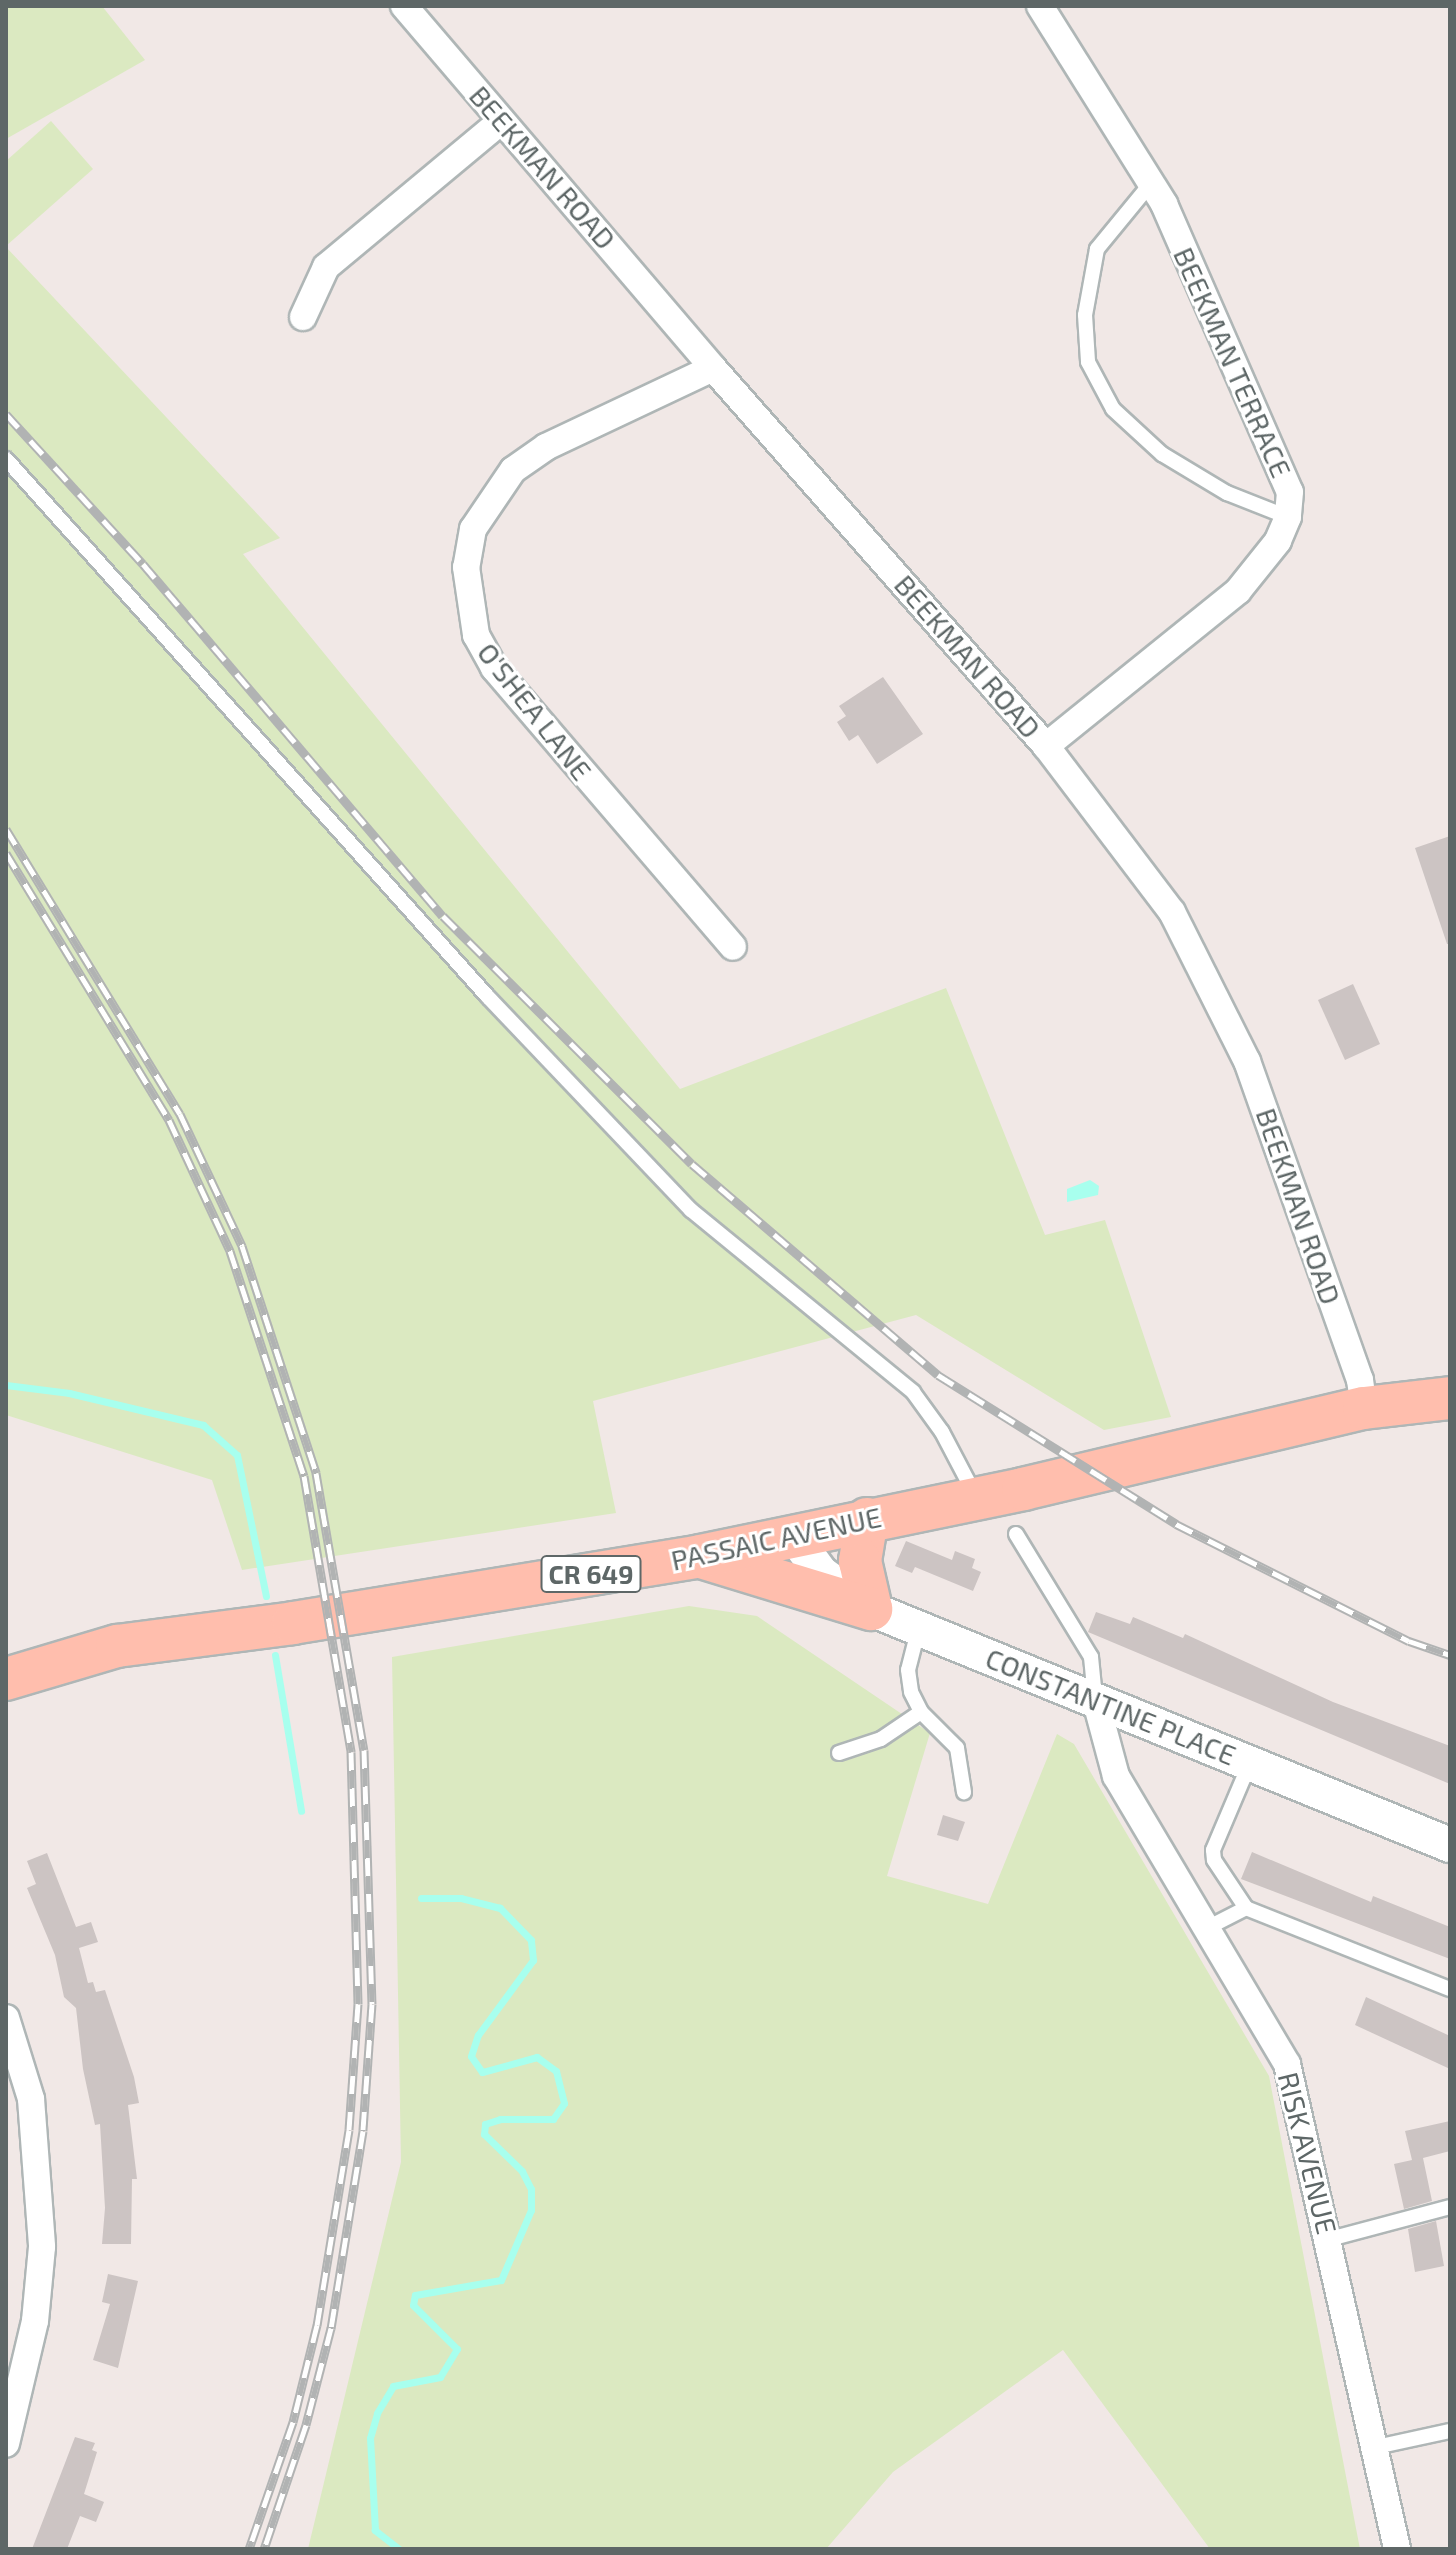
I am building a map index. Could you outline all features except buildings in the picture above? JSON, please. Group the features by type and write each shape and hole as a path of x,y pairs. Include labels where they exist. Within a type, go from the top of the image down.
{"main road":[{"name":"PASSAIC AVENUE","path":"6,1679 117,1646 293,1623 700,1556 976,1497 1364,1408 1450,1398"},
{"path":"867,1519 860,1561 871,1609"},
{"path":"700,1556 871,1609"}],"street":[{"name":"BEEKMAN ROAD","path":"405,6 713,368 1046,746 1172,912 1212,983 1290,1177 1360,1380 1364,1408"},
{"name":"BEEKMAN TERRACE","path":"1040,6 1152,182 1281,464 1290,492 1288,517 1278,541 1238,591 1046,746"},
{"path":"303,317 326,267 501,121"},
{"name":"O'SHEA LANE","path":"713,368 546,447 513,470 473,529 466,579 476,635 494,668 733,947"},
{"name":"CONSTANTINE PLACE","path":"794,1536 821,1573 871,1609 1450,1845"},
{"name":"RISK AVENUE","path":"1096,1702 1116,1776 1287,2064 1330,2239 1397,2549"},
{"path":"6,2018 31,2099 42,2247 35,2321 6,2444"}],"lane":[{"path":"1152,182 1097,249 1085,315 1088,362 1113,409 1162,454 1227,493 1288,517"},
{"path":"6,459 488,997 691,1210 913,1392 942,1432 976,1497"},
{"path":"1016,1534 1091,1657 1096,1702"},
{"path":"919,1627 908,1670 921,1712 957,1748 964,1792"},
{"path":"839,1753 881,1739 921,1712"},
{"path":"1250,1762 1213,1850 1214,1860 1246,1908 1450,1989"},
{"path":"1207,1928 1246,1908"},
{"path":"1330,2239 1450,2207"},
{"path":"1376,2447 1450,2431"}],"shaded area":[{"path":"6,6 102,6 145,60 6,139"},
{"path":"51,121 93,169 6,246 6,161"},
{"path":"6,247 280,538 243,554 680,1089 946,988 1045,1235 1105,1220 1171,1417 1104,1430 916,1315 593,1401 616,1513 242,1570 212,1480 6,1415"},
{"path":"1090,1180 1099,1186 1098,1195 1067,1202 1067,1189"},
{"path":"689,1606 757,1616 930,1733 887,1876 988,1904 1057,1734 1074,1744 1269,2076 1360,2549 1210,2549 1063,2350 893,2472 826,2549 308,2549 401,2162 392,1657"}],"waterway":[{"path":"6,1385 69,1393 203,1425 237,1455 266,1596"},
{"path":"275,1655 301,1811"},
{"path":"399,2549 375,2530 370,2438 377,2413 393,2386 440,2377 457,2349 413,2305 415,2295 501,2280 531,2210 531,2189 522,2171 484,2134 485,2124 500,2119 553,2119 564,2103 556,2071 537,2057 482,2072 471,2056 478,2035 533,1960 531,1940 500,1908 461,1898 421,1898"}],"railway":[{"path":"6,414 143,564 443,916 692,1164 938,1375 1176,1524 1409,1641 1450,1655"},
{"path":"6,829 180,1114 242,1246 316,1473 364,1750 372,2004 363,2131 331,2328 306,2425 264,2549"},
{"path":"6,853 169,1120 230,1251 304,1476 351,1752 358,2004 349,2130 317,2325 293,2422 249,2549"}]}
